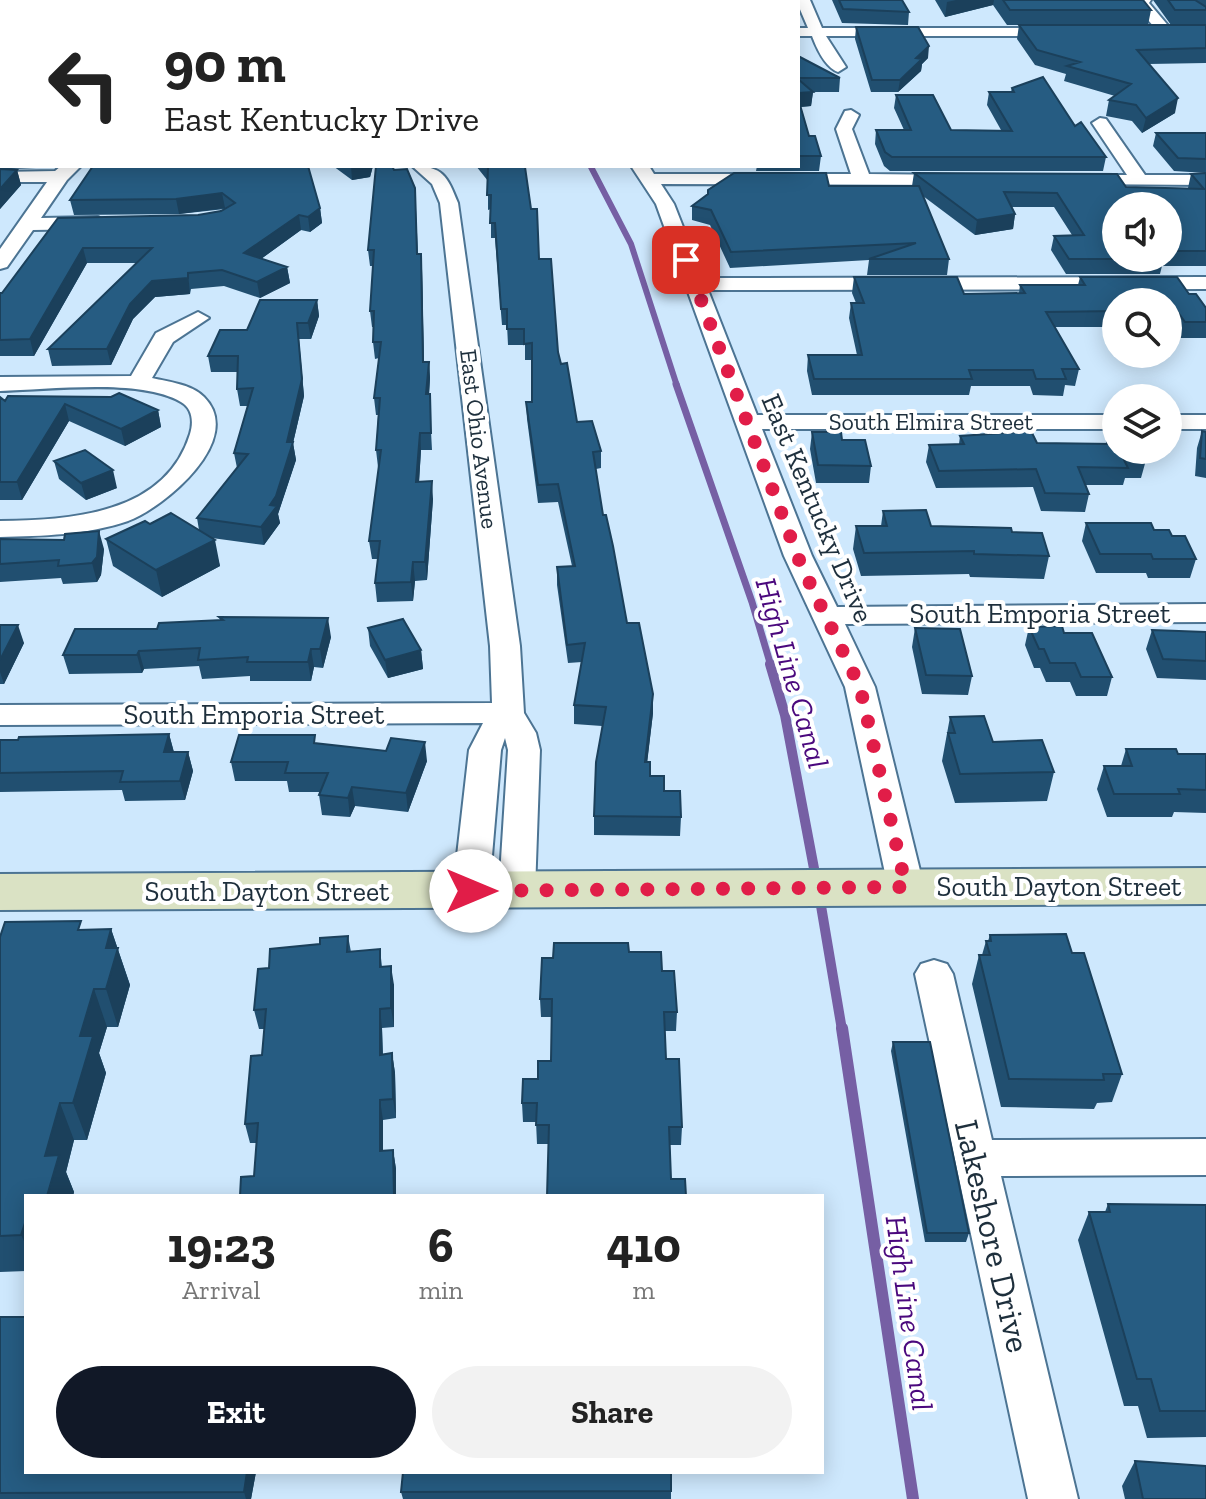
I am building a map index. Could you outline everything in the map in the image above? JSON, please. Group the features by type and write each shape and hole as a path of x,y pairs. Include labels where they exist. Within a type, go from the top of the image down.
{"street":[{"path":"803,0 817,32 838,67"},
{"path":"1142,32 1173,32 1141,3 1144,0"},
{"path":"800,32 1079,32"},
{"path":"851,115 844,129 862,180"},
{"path":"1100,123 1140,180"},
{"name":"East Ohio Avenue","path":"426,169 443,185 449,203 505,646 508,713 520,733 525,759 494,891"},
{"path":"0,177 66,171"},
{"path":"0,263 66,171"},
{"path":"646,173 970,180"},
{"name":"East Kentucky Drive","path":"646,173 663,199 801,565 854,673 867,710 906,887"},
{"path":"1063,180 1206,180"},
{"path":"29,224 123,223"},
{"path":"695,284 1206,283"},
{"path":"138,383 168,333 198,318"},
{"path":"0,384 138,383 179,392 202,409 205,419 203,432 188,465 175,483 153,501 108,518 59,528 0,529"},
{"name":"South Elmira Street","path":"746,422 1102,422"},
{"path":"1182,422 1206,422"},
{"name":"South Emporia Street","path":"826,616 1206,613"},
{"path":"494,891 483,758 491,734 508,713"},
{"name":"South Emporia Street","path":"0,715 508,713"},
{"name":"South Dayton Street","path":"0,892 1206,886"},
{"name":"Lakeshore Drive","path":"934,974 1053,1499"},
{"path":"976,1158 1206,1157"}],"building":[{"path":"839,0 902,0 909,12 843,9"},
{"path":"1003,0 1143,0 1151,10 1010,10"},
{"path":"1168,0 1195,0 1206,10 1175,10"},
{"path":"1019,25 1206,25 1206,48 1137,50 1178,98 1146,118 1136,105 1109,100 1131,84 1067,66 1080,62 1037,50"},
{"path":"856,27 918,27 929,46 916,58 922,59 900,80 872,80"},
{"path":"800,57 840,78 800,78"},
{"path":"1043,77 1075,126 1081,122 1106,157 892,157 885,152 876,130 911,130 896,95 933,95 951,130 1012,131 989,92 1014,92 1012,88"},
{"path":"800,81 813,92 800,93"},
{"path":"800,105 809,136 815,136 821,156 800,156"},
{"path":"1156,133 1206,133 1206,159 1178,158"},
{"path":"92,168 309,168 320,208 308,217 299,215 244,253 287,267 257,282 222,270 188,273 188,278 152,281 130,304 107,349 48,349 152,248 83,248 30,339 0,340 0,293 58,218 198,215 221,211 235,203 222,193 176,199 70,200"},
{"path":"376,168 407,169 415,188 417,254 421,254 423,362 429,362 426,394 430,394 431,433 420,433 416,482 432,481 425,562 413,562 411,582 375,583 380,541 369,541 381,450 376,450 380,398 374,398 381,342 373,342 374,311 370,311 374,250 368,250"},
{"path":"488,168 525,168 531,209 537,209 539,259 551,259 561,364 567,363 577,422 592,421 601,451 593,452 603,515 606,515 613,546 627,623 639,623 653,694 645,762 650,762 650,776 664,776 664,791 680,791 681,817 594,816 596,762 606,707 574,705 585,643 567,645 557,567 575,566 558,484 538,485 526,402 532,402 532,343 524,344 524,329 507,329 507,309 501,309 495,223 490,223 491,195 487,195"},
{"path":"0,169 17,170 0,189"},
{"path":"734,173 826,173 829,186 919,186 949,259 869,259 916,243 731,252 711,210 692,206 708,194 708,190"},
{"path":"914,173 1117,174 1126,187 1204,189 1191,174 1206,173 1206,251 1182,251 1182,192 1102,192 1102,259 1069,259 1054,236 1084,235 1057,193 1004,192 1015,214 977,220"},
{"path":"854,277 957,277 964,294 1025,293 1020,285 1085,285 1080,277 1177,277 1189,294 1196,294 1206,308 1206,322 1185,322 1182,318 1182,288 1102,288 1102,311 1046,312 1079,369 1062,369 1066,379 1036,379 1033,370 969,370 972,379 814,379 808,355 862,355 851,303 864,303"},
{"path":"260,300 317,300 308,323 297,323 302,379 287,442 293,442 276,496 270,505 277,506 261,527 197,518 248,454 234,453 253,388 237,389 238,356 208,356 220,330 247,330"},
{"path":"119,393 158,410 121,429 65,404 17,482 0,482 0,397 5,401 8,396 111,397"},
{"path":"1031,431 1037,443 1102,444 1102,464 1126,464 1128,468 1078,467 1089,494 1045,493 1036,469 939,471 929,445 964,444 960,436"},
{"path":"1202,431 1206,432 1206,459 1200,458"},
{"path":"812,432 841,432 842,440 865,440 871,466 818,465"},
{"path":"85,450 113,470 81,483 54,461"},
{"path":"926,510 931,526 1011,528 1012,532 1042,533 1049,556 974,554 974,551 864,553 856,526 887,526 883,511"},
{"path":"171,513 215,540 156,570 106,539 145,521 150,524"},
{"path":"1086,523 1151,523 1154,530 1169,530 1172,536 1185,536 1196,559 1153,559 1151,554 1100,554"},
{"path":"99,531 97,557 92,563 58,566 59,560 0,564 0,539 64,540 65,534"},
{"path":"219,617 328,618 320,649 311,649 308,662 247,662 248,657 198,660 200,648 139,651 137,655 63,655 75,629 157,629 159,623 223,620"},
{"path":"403,619 421,650 385,660 368,628"},
{"path":"0,625 18,625 0,660"},
{"path":"1062,626 1064,633 1092,633 1112,677 1081,677 1075,663 1050,663 1044,649 1039,649 1029,627"},
{"path":"915,628 960,629 972,676 926,675"},
{"path":"1152,630 1206,632 1206,661 1163,659"},
{"path":"984,716 993,742 1042,740 1054,772 960,774 948,733 955,733 950,717"},
{"path":"169,734 164,752 188,752 180,781 120,782 123,771 0,773 0,740"},
{"path":"239,735 315,735 314,743 386,751 391,738 425,742 406,793 352,787 348,798 319,795 328,773 285,773 288,762 231,762"},
{"path":"1126,749 1176,749 1178,754 1206,754 1206,790 1178,789 1180,794 1114,794 1104,766 1132,766"},
{"path":"81,921 78,930 111,929 106,948 118,948 106,989 94,989 80,1036 93,1036 73,1103 60,1103 45,1156 59,1155 48,1194 24,1194 21,1235 0,1236 0,937 5,922"},
{"path":"1066,934 1072,953 1084,953 1122,1074 1103,1074 1104,1080 1009,1079 979,955 990,955 986,941 991,941 990,935"},
{"path":"348,936 347,952 380,949 380,967 391,966 391,1008 380,1009 380,1055 392,1053 393,1099 380,1100 380,1151 393,1150 394,1194 240,1194 241,1177 254,1176 258,1123 245,1124 251,1056 262,1055 266,1009 254,1010 258,969 269,968 270,949 320,944 320,938"},
{"path":"554,943 628,943 629,952 661,952 662,971 674,971 677,1012 664,1012 666,1059 679,1059 682,1127 669,1127 671,1179 685,1179 686,1194 547,1194 549,1125 536,1125 537,1103 522,1103 523,1079 538,1079 538,1061 551,1061 552,999 540,999 542,958 553,958"},
{"path":"893,1042 930,1042 969,1233 927,1233"},
{"path":"1108,1204 1206,1205 1206,1411 1160,1411 1151,1379 1137,1379 1089,1212 1110,1212"},
{"path":"0,1317 24,1317 24,1474 247,1474 244,1492 0,1493"},
{"path":"1135,1461 1206,1466 1206,1499 1143,1499"},
{"path":"403,1474 671,1474 671,1491 401,1492"}],"waterway":[{"name":"High Line Canal","path":"592,168 631,244 677,386"},
{"name":"High Line Canal","path":"676,384 752,602 771,666"},
{"name":"High Line Canal","path":"770,664 785,715 816,879"},
{"name":"High Line Canal","path":"819,894 842,1030"},
{"name":"High Line Canal","path":"842,1028 913,1499"}],"route":[{"path":"471,891 847,890 906,887 860,687 801,565 686,260"}]}
